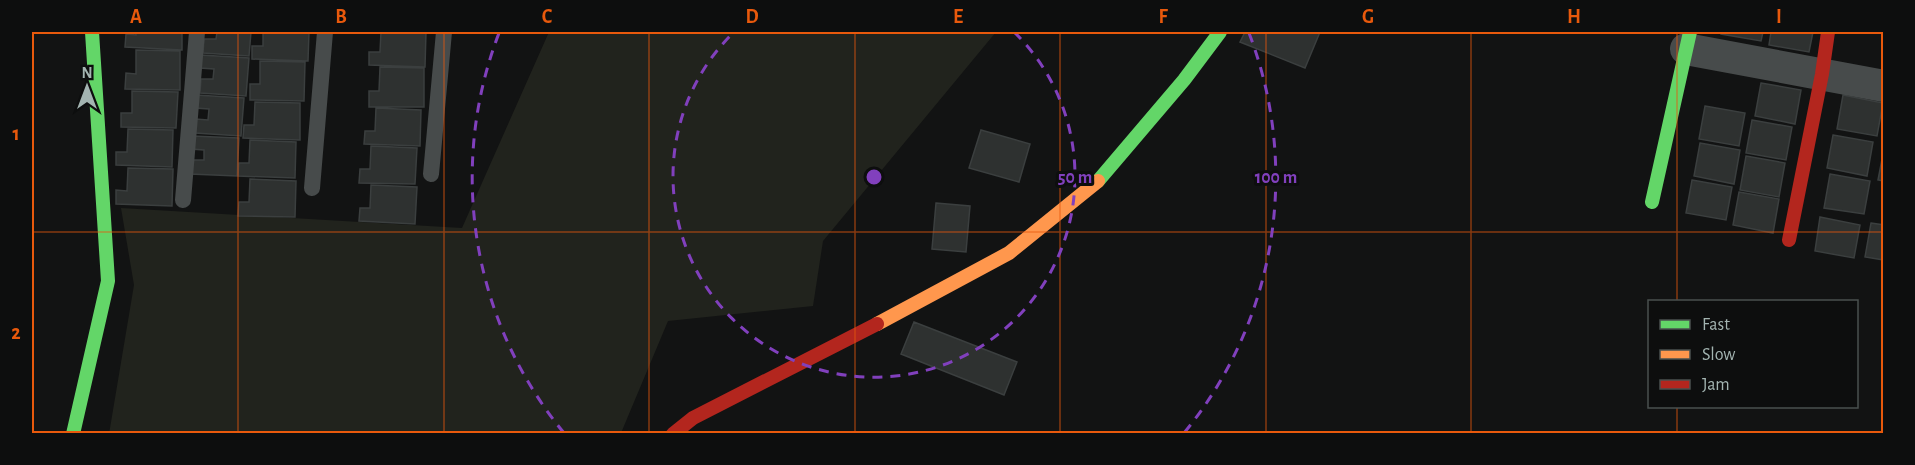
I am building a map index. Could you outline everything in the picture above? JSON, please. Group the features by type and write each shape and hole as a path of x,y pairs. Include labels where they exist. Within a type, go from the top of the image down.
{"street":[{"path":"73,434 108,280 92,32"},
{"path":"673,434 693,418 826,351 1009,253 1103,177 1184,80 1220,32"},
{"path":"1789,240 1822,74 1828,32"},
{"path":"1652,202 1688,40 1822,74 1884,86"}],"lane":[{"path":"183,201 197,32"},
{"path":"312,188 325,32"},
{"path":"431,174 444,32"}],"shaded area":[{"path":"549,32 996,32 823,241 813,306 668,321 621,433 109,434 134,285 121,208 462,228"}],"building":[{"path":"136,32 182,32 182,50 125,47 126,34 136,35"},
{"path":"217,32 251,32 249,56 203,53 204,39 216,39"},
{"path":"263,32 309,32 308,61 252,59 252,46 263,46"},
{"path":"381,32 426,32 425,67 369,65 369,52 380,52"},
{"path":"1245,32 1320,32 1305,68 1240,42"},
{"path":"1721,32 1763,32 1761,41 1721,34"},
{"path":"1771,32 1813,32 1809,52 1769,45"},
{"path":"136,50 180,51 180,90 125,89 126,73 136,74"},
{"path":"201,55 249,58 246,96 200,93 201,79 213,79 214,69 200,68"},
{"path":"260,61 305,62 304,101 250,100 250,84 260,84"},
{"path":"380,67 424,68 424,107 369,107 369,91 379,91"},
{"path":"1761,83 1801,90 1795,124 1755,116"},
{"path":"132,91 178,92 176,128 121,127 121,113 132,113"},
{"path":"196,95 244,98 241,136 195,133 196,119 208,120 209,109 195,108"},
{"path":"1843,95 1883,103 1877,136 1837,129"},
{"path":"255,102 300,103 300,140 243,138 244,125 254,125"},
{"path":"1705,106 1745,113 1739,146 1699,139"},
{"path":"376,108 421,110 420,146 364,144 365,131 375,131"},
{"path":"1752,120 1792,127 1786,160 1746,153"},
{"path":"128,129 173,130 172,167 116,165 116,152 127,152"},
{"path":"981,130 1030,144 1019,182 969,168"},
{"path":"1833,135 1873,142 1867,176 1827,168"},
{"path":"192,136 239,138 237,176 190,174 192,160 204,160 204,150 191,149"},
{"path":"250,140 296,142 295,178 238,176 239,163 249,163"},
{"path":"1700,143 1740,150 1734,184 1694,176"},
{"path":"371,146 417,148 415,184 359,183 360,169 370,169"},
{"path":"1884,149 1884,181 1878,180"},
{"path":"1746,156 1785,163 1779,197 1740,190"},
{"path":"128,168 173,169 172,206 116,204 116,190 127,191"},
{"path":"1830,174 1870,181 1864,214 1824,208"},
{"path":"250,179 296,181 295,217 238,216 239,202 249,202"},
{"path":"1692,180 1732,187 1726,220 1686,213"},
{"path":"371,185 417,187 415,224 359,221 360,208 370,208"},
{"path":"1739,192 1779,199 1773,233 1733,225"},
{"path":"936,203 970,206 966,252 932,249"},
{"path":"1820,217 1860,225 1854,258 1815,251"},
{"path":"1871,223 1884,225 1884,260 1865,257"},
{"path":"914,322 1017,362 1004,395 901,354"}],"traffic: fast":[{"path":"73,434 108,281 92,32"},
{"path":"1098,181 1184,80 1220,32"},
{"path":"1652,202 1690,32"}],"traffic: slow":[{"path":"877,324 1009,253 1098,181"}],"traffic: jam":[{"path":"1789,240 1822,74 1828,32"},
{"path":"673,434 693,418 877,324"}]}
